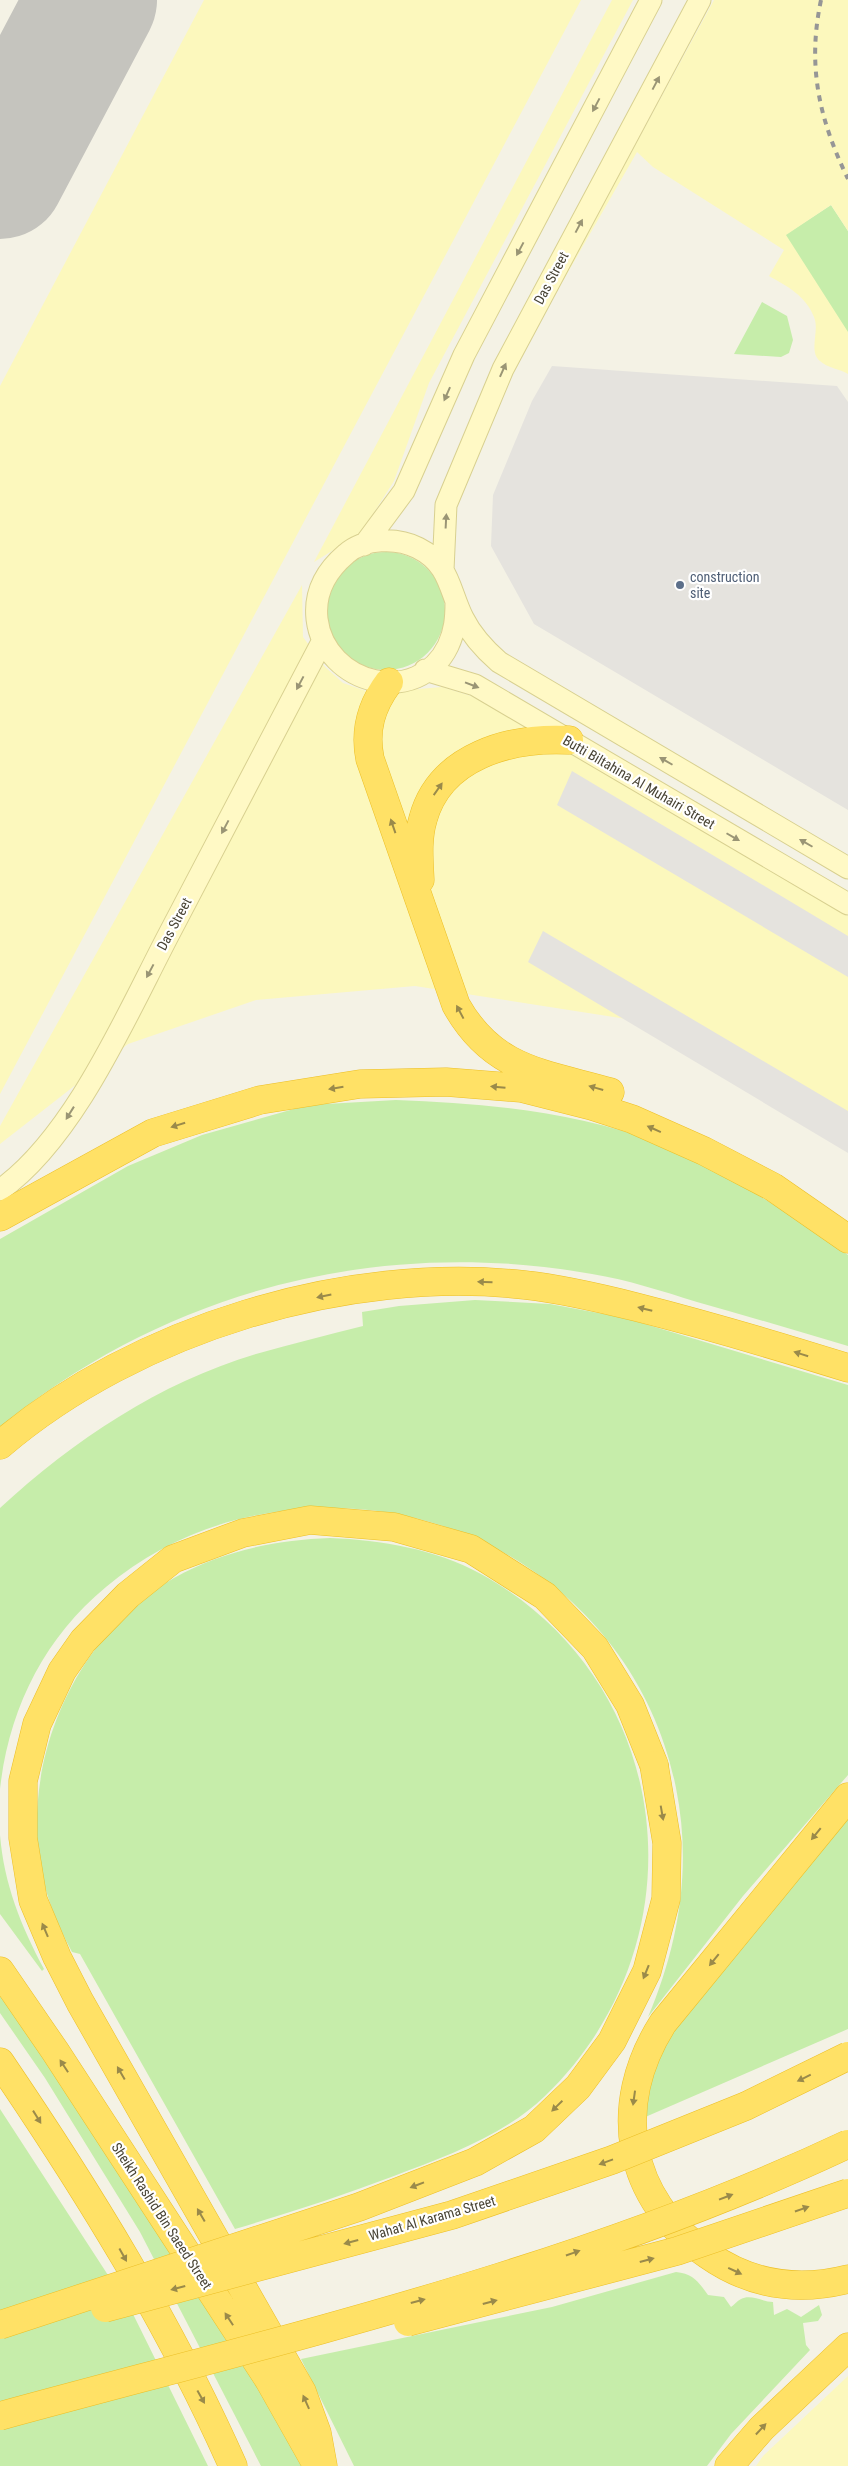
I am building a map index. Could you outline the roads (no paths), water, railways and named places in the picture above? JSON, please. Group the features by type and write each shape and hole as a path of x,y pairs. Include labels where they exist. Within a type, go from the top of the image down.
{"highway":[{"path":"389,682 373,708 368,722 367,747 456,1005 473,1032 491,1050 515,1064 530,1070 621,1095 718,1139 787,1179 825,1209 848,1233"},
{"path":"420,904 420,832 429,804 445,779 468,761 498,748 533,740 568,740"},
{"path":"0,1217 153,1133 260,1100 360,1084 446,1082 520,1088 592,1106 632,1119 704,1151 773,1187 848,1239"},
{"path":"0,1445 46,1409 148,1350 187,1334 286,1304 376,1287 484,1281 528,1285 602,1298 698,1322 848,1368"},
{"path":"0,2324 359,2207 475,2162 534,2128 578,2087 612,2042 647,1971 666,1898 668,1843 654,1765 630,1705 595,1648 545,1596 471,1549 394,1527 310,1520 242,1533 173,1560 128,1595 83,1641 62,1671 37,1724 23,1781 23,1838 33,1900 57,1957 80,2002 302,2392 317,2433 323,2466"},
{"path":"848,1797 663,2023 652,2040 639,2074 632,2124 637,2161 651,2197 675,2229 690,2242 738,2273 773,2284 811,2286 848,2279"},
{"name":"Sheikh Rashid Bin Saeed Street","path":"0,1971 55,2050 264,2372 317,2466"},
{"name":"Wahat Al Karama Street","path":"0,2336 452,2215 621,2156 746,2106 848,2056"},
{"path":"0,2062 117,2245 212,2418 233,2466"},
{"path":"0,2417 456,2291 553,2261 743,2190 848,2144"},
{"path":"0,2417 465,2309 677,2252 848,2193"},
{"path":"730,2466 762,2428 848,2347"}],"street":[{"path":"364,545 404,491 464,355 651,0"},
{"name":"Das Street","path":"443,570 446,505 503,369 700,0"},
{"path":"456,602 456,625 448,647 432,665 412,678 389,682 366,680 345,669 329,653 318,631 316,608 320,585 332,565 350,550 371,542 395,541 417,547 436,560 450,579 456,602 472,634 499,662 848,868"},
{"name":"Das Street","path":"0,1190 17,1178 56,1135 103,1060 323,640"},
{"name":"Butti Biltahina Al Muhairi Street","path":"425,670 475,685 848,904"}],"railway":[{"path":"821,0 815,47 818,92 830,135 848,179"}],"place":[{"name":"construction site","path":"680,585"}]}
